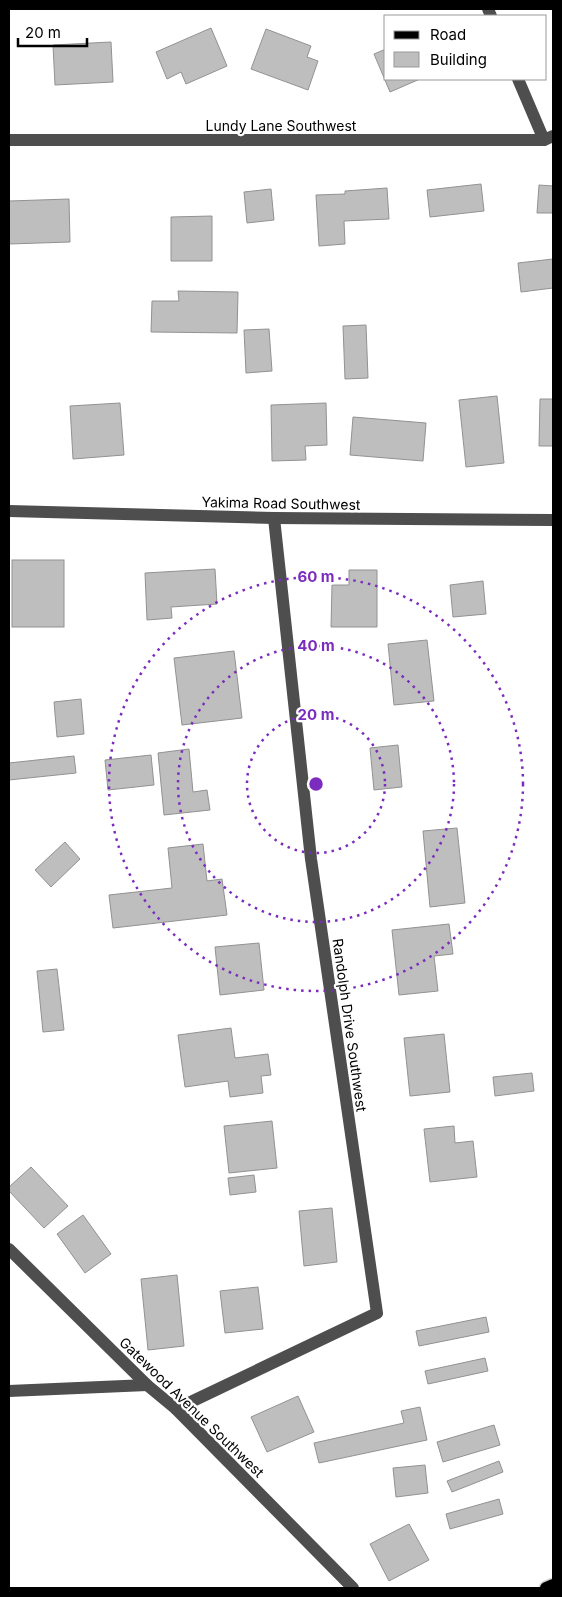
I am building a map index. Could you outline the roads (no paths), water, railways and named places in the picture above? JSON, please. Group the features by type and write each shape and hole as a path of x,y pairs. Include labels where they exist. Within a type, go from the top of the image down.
{"main road":[{"path":"546,1588 553,1585"}],"street":[{"path":"519,80 549,138"},
{"name":"Lundy Lane Southwest","path":"9,140 549,138"},
{"name":"Yakima Road Southwest","path":"9,512 274,518 553,520"},
{"name":"Randolph Drive Southwest","path":"176,1409 377,1313 311,859 274,518"},
{"name":"Gatewood Avenue Southwest","path":"9,1249 147,1385 176,1409 353,1588"},
{"path":"9,1391 147,1385"}]}
